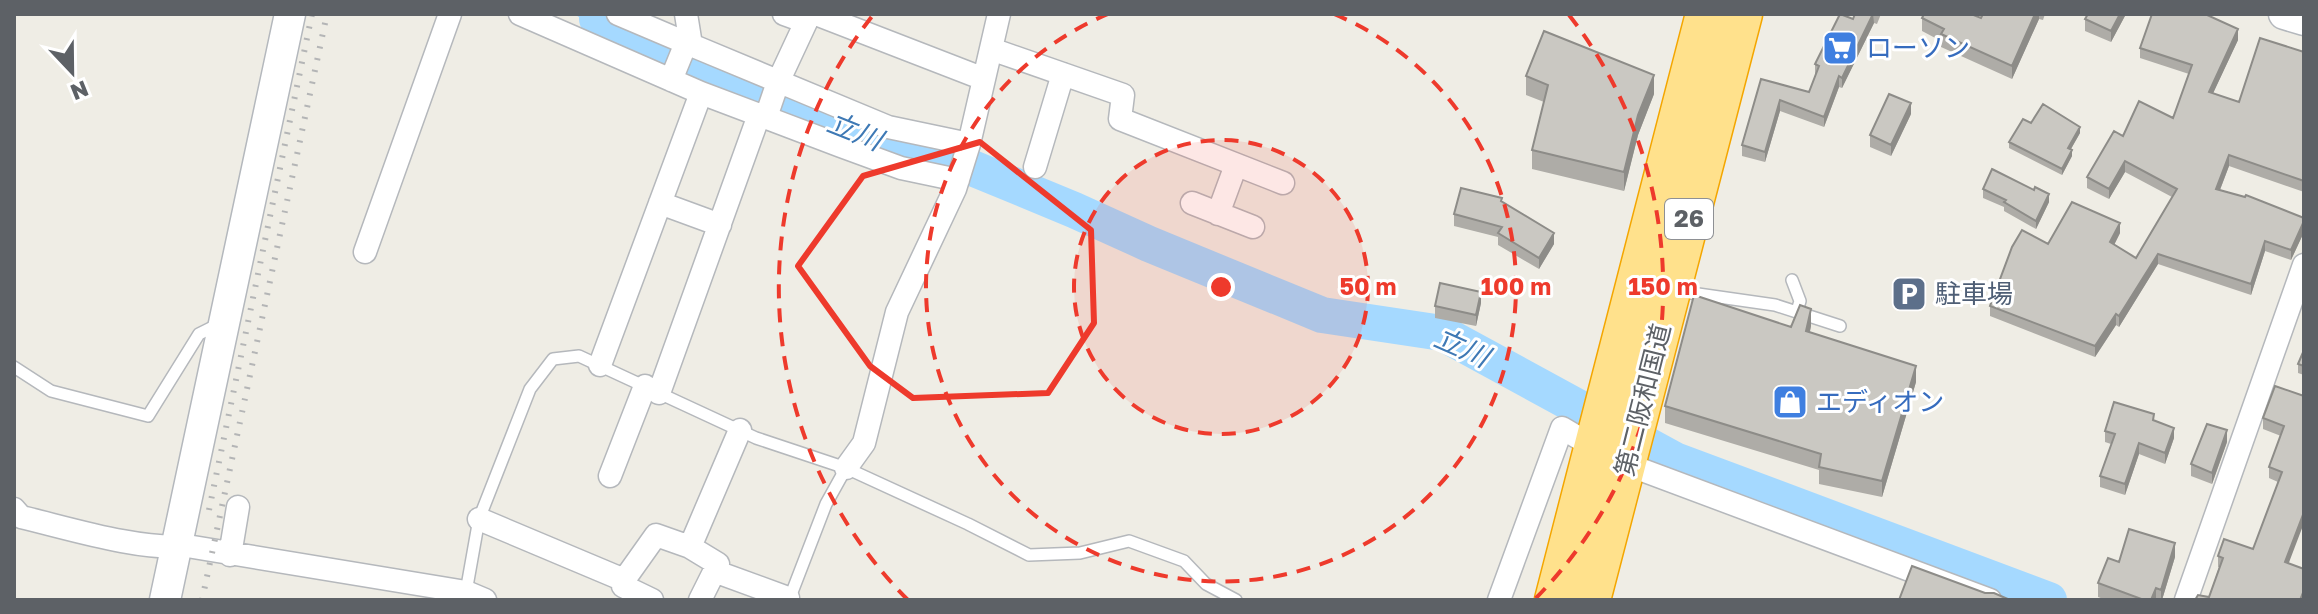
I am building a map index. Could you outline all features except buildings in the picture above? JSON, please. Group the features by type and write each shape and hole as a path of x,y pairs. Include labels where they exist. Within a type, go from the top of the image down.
{"highway":[{"name":"第二阪和国道","path":"1591,600 1614,438 1705,14"},
{"name":"第二阪和国道","path":"1554,600 1671,290 1743,14"}],"street":[{"path":"165,600 290,14"},
{"path":"365,252 450,14"},
{"path":"520,14 672,77 701,93 901,168 958,179"},
{"path":"618,14 778,86 888,127 967,148"},
{"path":"672,77 686,47 686,14"},
{"path":"784,14 810,17 984,79"},
{"path":"846,468 864,443 897,312 958,179 999,14"},
{"path":"2287,14 2304,20"},
{"path":"610,476 652,389 764,115 810,17"},
{"path":"991,49 1123,95 1120,119 1283,183"},
{"path":"1035,167 1063,74"},
{"path":"600,365 701,93"},
{"path":"1218,214 1236,165"},
{"path":"660,203 720,225"},
{"path":"1192,203 1253,227"},
{"path":"2186,600 2304,265"},
{"path":"1499,600 1562,428 1614,438 1990,600"},
{"path":"690,547 740,430"},
{"path":"230,555 238,507"},
{"path":"14,509 21,517 114,539 187,546 472,597"},
{"path":"479,519 624,580"},
{"path":"652,600 623,586 624,580 656,535 690,547 718,564 700,600"},
{"path":"714,571 788,599"}],"lane":[{"path":"1792,280 1800,301 1797,311"},
{"path":"1671,290 1775,305 1840,326"},
{"path":"14,367 51,391 148,416 199,334 224,322"},
{"path":"472,597 479,519 530,389 553,359 579,356 740,430 846,468 1029,555 1080,553 1129,541 1184,561 1206,584 1236,600"},
{"path":"788,599 826,504 846,468"}],"highlighted area":[{"path":"980,142 1091,230 1094,323 1048,393 913,398 870,366 798,266 863,176"}],"waterway":[{"path":"580,14 597,19"},
{"name":"立川","path":"597,19 707,72 911,153 965,165 1322,315 1442,333 1675,460 2049,600"}],"railway":[{"path":"209,510 312,14"},
{"path":"202,600 327,14"}],"place":[{"name":"ローソン","path":"1840,48"},
{"name":"駐車場","path":"1909,294"},
{"name":"エディオン","path":"1790,402"}]}
